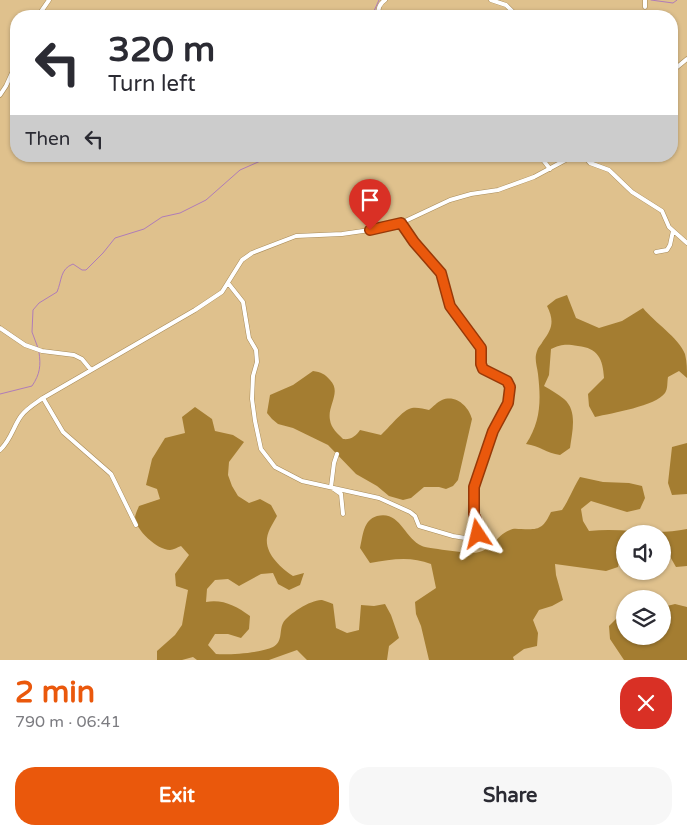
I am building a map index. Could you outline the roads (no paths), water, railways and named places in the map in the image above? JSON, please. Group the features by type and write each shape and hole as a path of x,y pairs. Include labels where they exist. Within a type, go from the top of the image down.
{"street":[{"path":"378,10 381,2 385,0"},
{"path":"491,0 506,5 511,10"},
{"path":"645,0 645,7"},
{"path":"0,95 10,77"},
{"path":"545,162 550,169"},
{"path":"0,450 10,438 25,411 43,398 195,310 222,292 234,270 242,260 252,253 296,236 342,234 401,223 450,200 471,194 498,190 534,177 562,162"},
{"path":"589,162 610,170 632,192 660,209 664,213 668,226 687,243"},
{"path":"401,223 414,242 441,273 450,306 481,348 481,364 483,369 507,381 510,386 508,403 493,431 476,478 474,514 480,530 471,539 467,552"},
{"path":"656,252 666,250 670,246 673,231"},
{"path":"228,283 242,302 249,338 256,350 257,362 253,376 252,399 261,449 277,469 289,473 302,481 379,498 412,513 419,526 471,539"},
{"path":"0,328 26,345 36,349 74,355 82,359 90,370"},
{"path":"43,398 63,432 111,474 136,525"},
{"path":"331,487 337,454"},
{"path":"331,487 341,494 343,514"}],"waterway":[{"path":"374,10 379,0"},
{"path":"651,0 673,3 677,0"},
{"path":"38,348 32,332 33,310 39,303 57,292 62,275 69,266 73,264 82,270 86,270 115,238 144,229 162,217 180,213 206,200 240,170 258,162"},
{"path":"0,394 32,386 39,370 39,352"}]}
